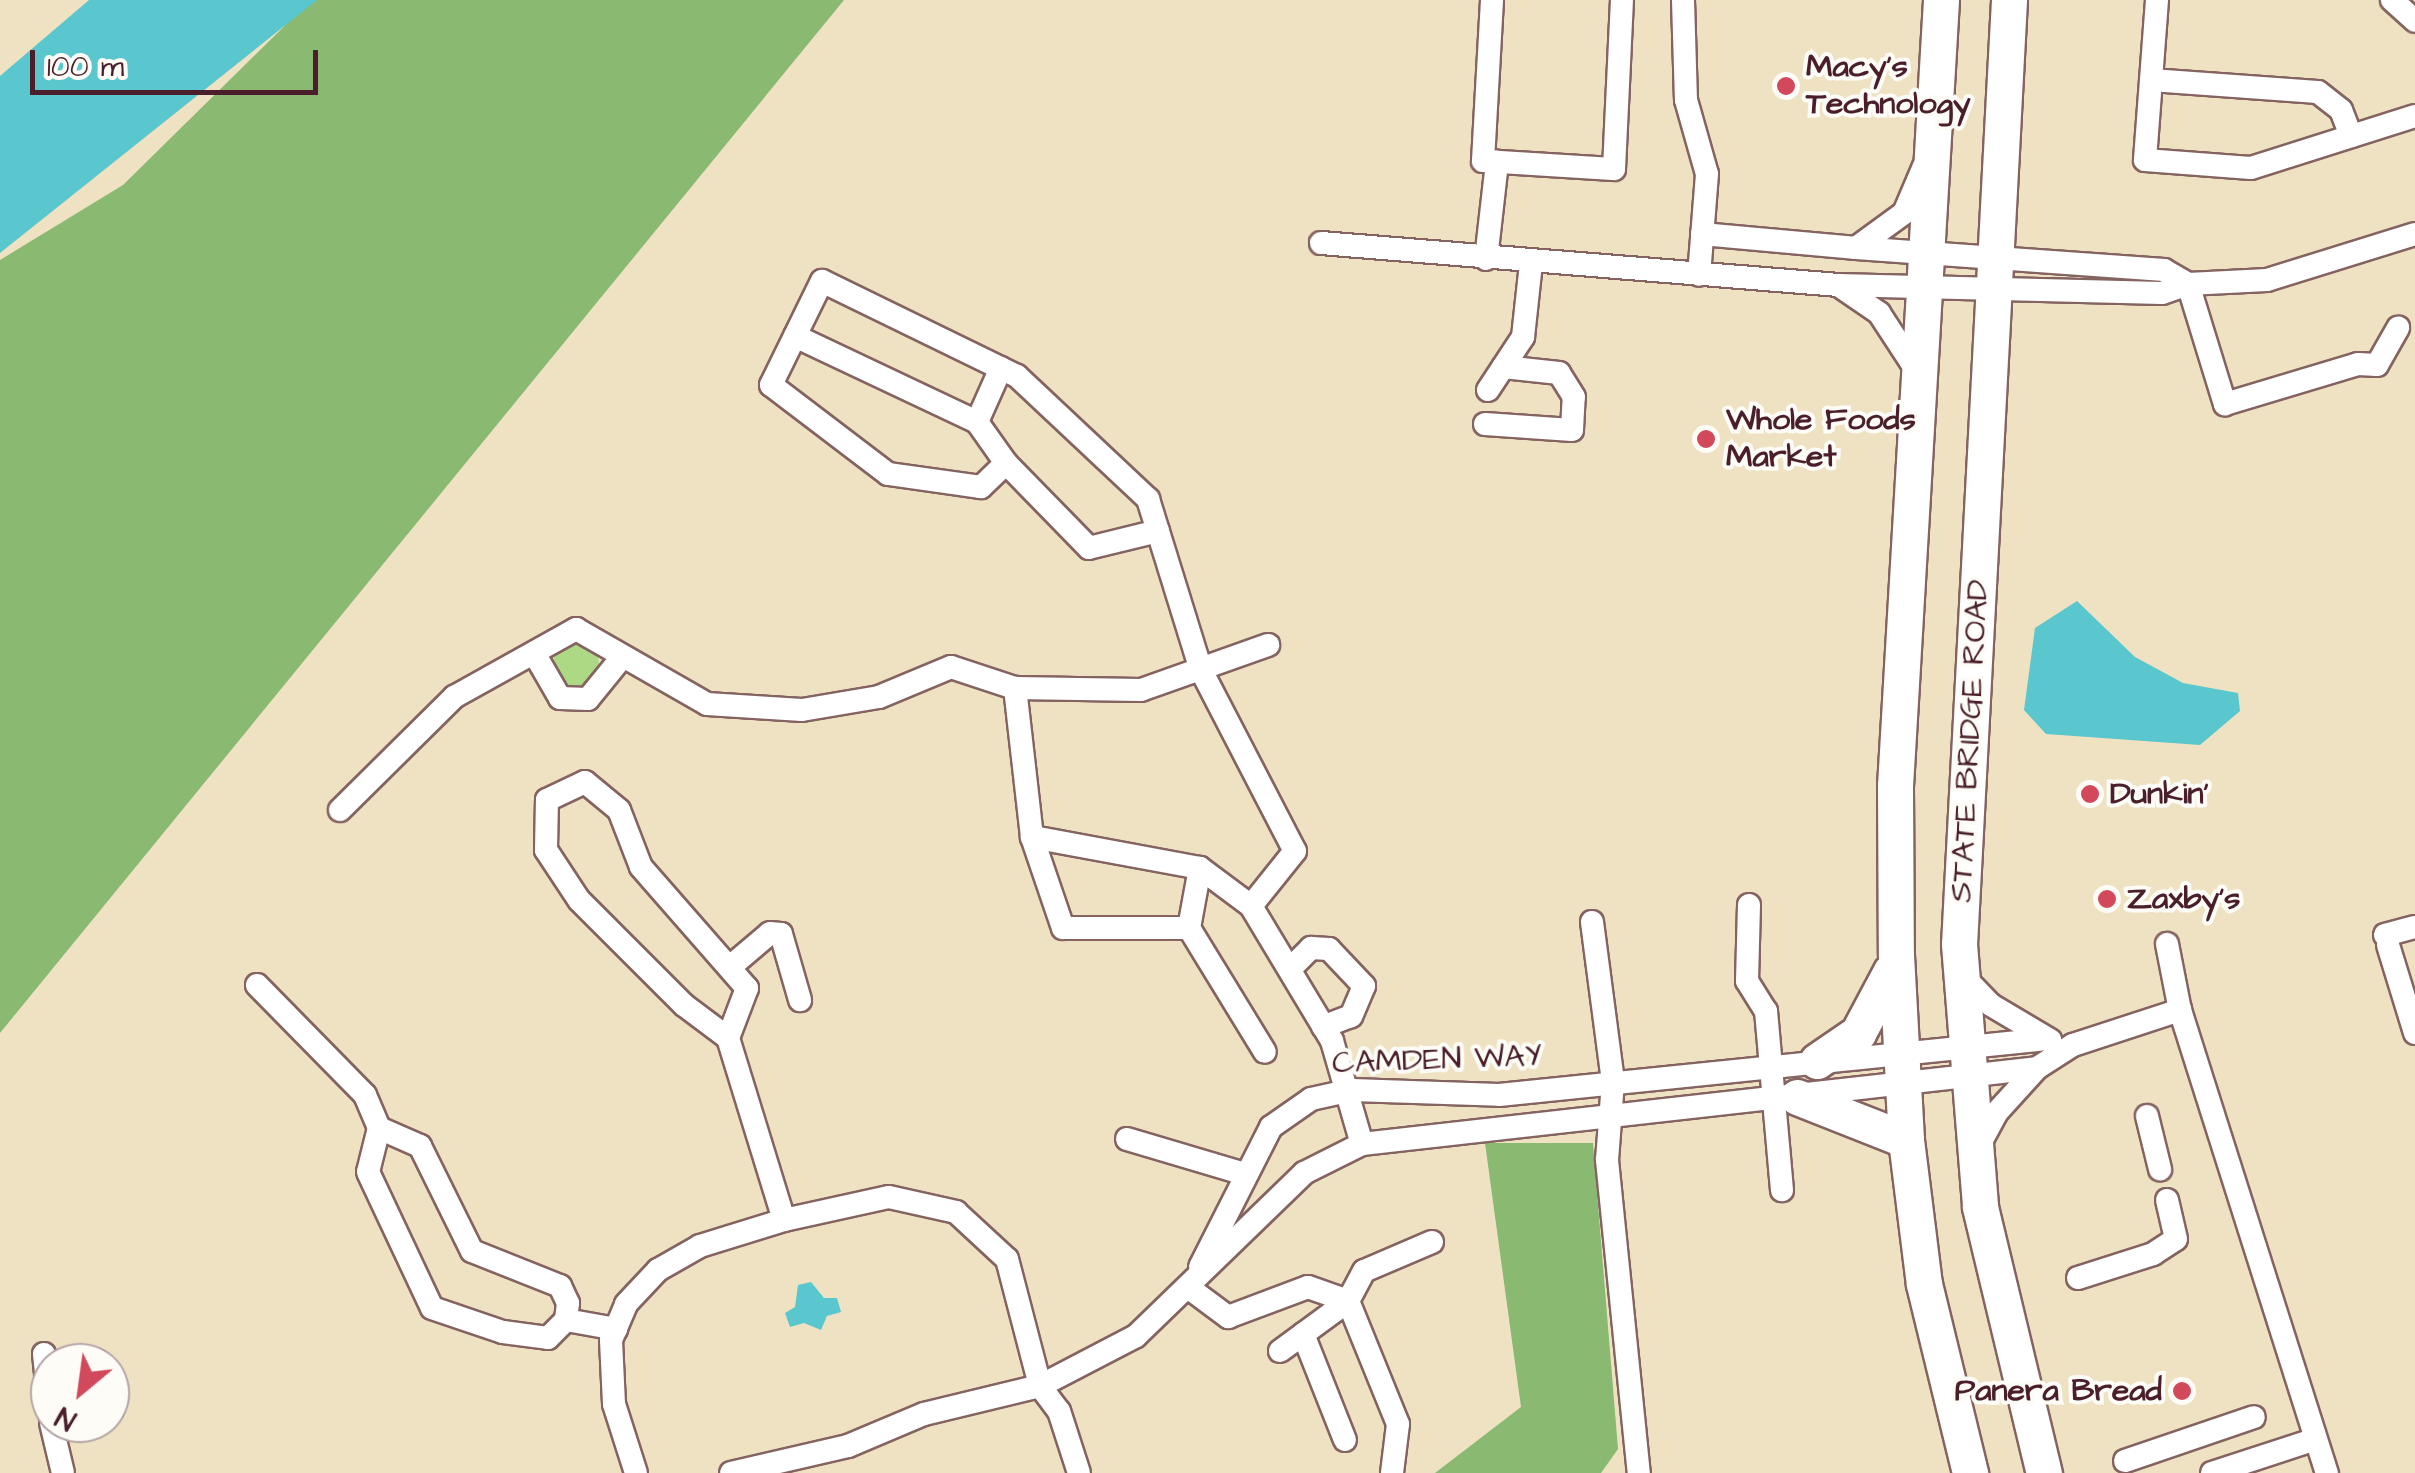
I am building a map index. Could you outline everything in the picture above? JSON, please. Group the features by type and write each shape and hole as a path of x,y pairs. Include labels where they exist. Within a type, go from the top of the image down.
{"highway":[{"name":"STATE BRIDGE ROAD","path":"1941,0 1916,371 1895,786 1896,956 1906,1140 1924,1284 1970,1473"},
{"name":"STATE BRIDGE ROAD","path":"2009,0 1961,974 1974,1157 2019,1388 2044,1473"},
{"path":"1817,1061 1870,1017 1896,956"},
{"path":"1785,1098 1906,1140"}],"street":[{"path":"1492,0 1483,161 1614,169 1622,0"},
{"path":"1683,0 1686,100 1707,174 1700,275"},
{"path":"2157,0 2146,160 2251,168 2415,116"},
{"path":"2392,0 2415,21"},
{"path":"2151,80 2318,92 2341,110 2350,136"},
{"path":"1856,248 1904,213 1931,149"},
{"path":"1486,258 1497,162"},
{"path":"1702,234 1924,252 2048,287 2162,293 2188,284 2267,280 2415,234"},
{"path":"1321,243 1530,263 1838,285 1922,287 2039,259 2164,270 2188,284 2225,404 2358,364 2377,365 2398,328"},
{"path":"1488,390 1524,337 1530,263"},
{"path":"1006,462 981,487 888,474 771,385 822,280 1017,376 1148,500 1201,670 1295,852 1250,906"},
{"path":"1838,285 1879,313 1916,371"},
{"path":"795,336 977,422 1006,462 1089,548 1158,531"},
{"path":"1485,424 1572,430 1574,397 1559,373 1503,367"},
{"path":"977,422 1001,368"},
{"path":"340,810 454,697 576,630 707,704 802,710 879,697 951,667 1015,688 1141,690 1268,646"},
{"path":"534,652 560,698 588,699 622,656"},
{"path":"1015,688 1032,837 1063,928 1189,928"},
{"path":"728,1038 747,988 641,867 619,810 586,782 547,800 546,850 579,900 684,1005 728,1038 784,1220"},
{"path":"1032,837 1200,868 1250,906 1324,1026 1362,1144"},
{"path":"1200,868 1189,928 1264,1052"},
{"path":"1749,905 1747,981 1766,1011 1771,1066 1785,1098 1782,1190"},
{"path":"1592,922 1613,1082 1615,1119 1607,1160 1639,1473"},
{"path":"2415,927 2387,940 2415,1033"},
{"path":"730,967 770,933 782,934 800,1000"},
{"path":"2167,944 2180,1010 2327,1473"},
{"path":"1290,969 1312,948 1330,948 1364,986 1352,1016 1324,1026"},
{"path":"1961,974 1992,1005 2047,1040 2073,1045"},
{"path":"257,985 365,1096 378,1128 368,1172 432,1308 503,1332 548,1338 566,1320 568,1303 560,1286 472,1251 420,1146 378,1128"},
{"path":"1974,1157 1998,1112 2037,1068 2073,1045 2180,1010"},
{"path":"1966,1062 2047,1040"},
{"name":"CAMDEN WAY","path":"1190,1288 1272,1126 1311,1098 1346,1092 1499,1095 1817,1061 1902,1067"},
{"path":"731,1473 848,1446 924,1414 1040,1386 1136,1336 1190,1288 1304,1173 1362,1144 1785,1098 1902,1067 1966,1062 2037,1068"},
{"path":"2146,1116 2160,1169"},
{"path":"1127,1138 1245,1174"},
{"path":"636,1473 614,1404 616,1330 626,1304 658,1270 700,1246 784,1220 889,1198 956,1212 1006,1259 1040,1386 1059,1411 1078,1473"},
{"path":"2078,1278 2153,1254 2176,1239 2168,1200"},
{"path":"1280,1351 1348,1301 1364,1271 1432,1242"},
{"path":"1190,1288 1228,1317 1308,1287 1348,1301 1398,1424 1392,1473"},
{"path":"566,1320 616,1330"},
{"path":"1304,1334 1345,1440"},
{"path":"2124,1462 2254,1416"},
{"path":"2212,1473 2316,1439"},
{"path":"56,1443 63,1473"}],"green space":[{"path":"311,0 844,0 0,1033 0,260 123,185"},
{"path":"576,641 592,648 599,664 592,680 576,687 560,680 553,664 560,648"},
{"path":"1485,1143 1593,1143 1618,1449 1601,1473 1435,1473 1521,1407"}],"water":[{"path":"89,0 317,0 0,253 0,76"},
{"path":"2077,601 2135,657 2183,683 2238,693 2240,711 2200,745 2046,734 2024,710 2035,628"},
{"path":"811,1282 824,1298 837,1298 841,1312 827,1316 821,1330 804,1323 790,1327 785,1313 795,1307 798,1285"}],"place":[{"name":"Macy's Technology","path":"1786,86"},
{"name":"Whole Foods Market","path":"1706,439"},
{"name":"Dunkin'","path":"2090,794"},
{"name":"Zaxby's","path":"2107,899"},
{"name":"Panera Bread","path":"2182,1391"}]}
